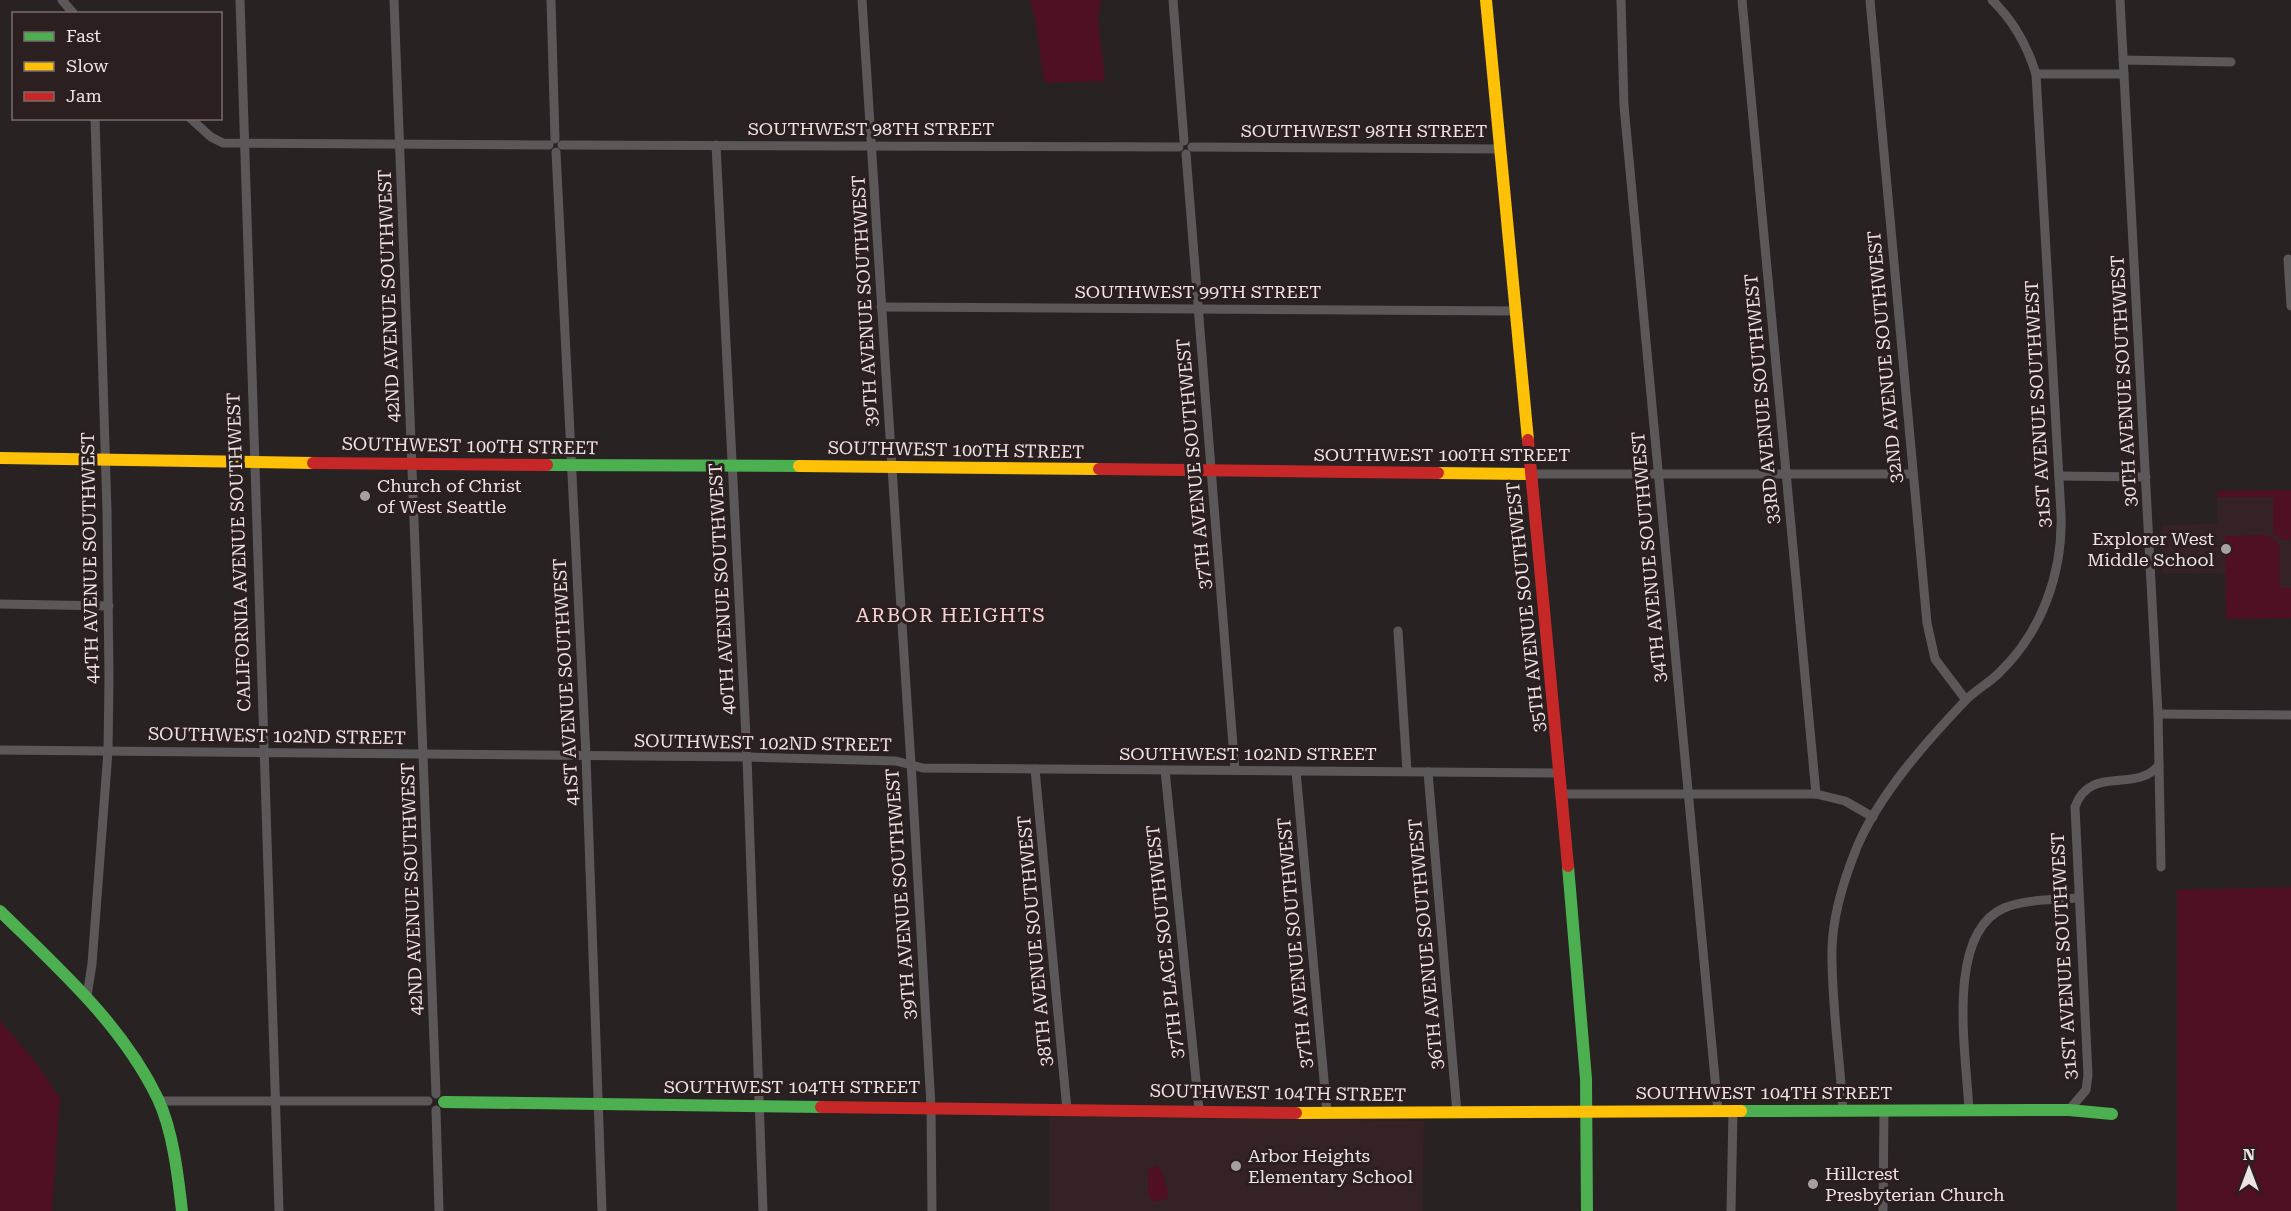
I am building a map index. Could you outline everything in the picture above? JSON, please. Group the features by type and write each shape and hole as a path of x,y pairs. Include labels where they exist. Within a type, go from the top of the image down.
{"street":[{"path":"62,0 72,12"},
{"name":"CALIFORNIA AVENUE SOUTHWEST","path":"240,0 262,752 279,1211"},
{"name":"42ND AVENUE SOUTHWEST","path":"394,0 439,1102 439,1211"},
{"name":"41ST AVENUE SOUTHWEST","path":"551,0 586,756 602,1211"},
{"name":"39TH AVENUE SOUTHWEST","path":"862,0 873,146 930,1107 932,1211"},
{"name":"37TH AVENUE SOUTHWEST","path":"1173,0 1234,770"},
{"name":"35TH AVENUE SOUTHWEST","path":"1486,0 1562,794 1588,1112 1587,1211"},
{"name":"34TH AVENUE SOUTHWEST","path":"1621,0 1624,106 1718,1111"},
{"name":"33RD AVENUE SOUTHWEST","path":"1742,0 1816,794"},
{"name":"32ND AVENUE SOUTHWEST","path":"1870,0 1912,474 1930,645 1935,659 1966,700"},
{"name":"31ST AVENUE SOUTHWEST","path":"1873,817 1916,755 1966,700 1998,674 2026,643 2048,596 2060,554 2059,476 2036,74 2029,51 2016,28 1992,0"},
{"name":"30TH AVENUE SOUTHWEST","path":"2120,0 2158,714 2161,867"},
{"path":"2123,60 2231,62"},
{"path":"2036,74 2124,74"},
{"name":"44TH AVENUE SOUTHWEST","path":"87,996 92,964 108,751 109,606 94,120"},
{"name":"SOUTHWEST 98TH STREET","path":"192,120 211,137 223,143 244,144 1500,149"},
{"name":"40TH AVENUE SOUTHWEST","path":"716,145 747,758 763,1211"},
{"path":"2288,259 2291,306"},
{"name":"SOUTHWEST 99TH STREET","path":"881,307 1515,311"},
{"name":"SOUTHWEST 100TH STREET","path":"0,458 412,465 891,466 1212,472 1912,474"},
{"path":"2059,476 2146,477"},
{"path":"0,604 109,606"},
{"path":"1398,632 1407,771"},
{"path":"2158,714 2291,715"},
{"name":"SOUTHWEST 102ND STREET","path":"0,750 896,760 923,768 1560,773"},
{"name":"31ST AVENUE SOUTHWEST","path":"2069,1110 2086,1090 2088,1075 2074,817 2079,795 2097,784 2148,776 2159,765"},
{"name":"38TH AVENUE SOUTHWEST","path":"1035,769 1067,1110"},
{"name":"37TH PLACE SOUTHWEST","path":"1165,770 1199,1110"},
{"name":"37TH AVENUE SOUTHWEST","path":"1296,771 1327,1113"},
{"name":"36TH AVENUE SOUTHWEST","path":"1428,772 1457,1113"},
{"path":"1562,794 1816,794 1845,801 1873,817 1847,874 1837,910 1832,948 1843,1111"},
{"path":"1970,1111 1965,966 1972,943 1983,925 2004,908 2078,898"},
{"path":"0,911 87,996 136,1061 159,1101 176,1164 182,1211"},
{"path":"159,1101 428,1101 430,1096 439,1102"},
{"name":"SOUTHWEST 104TH STREET","path":"439,1102 1327,1113 2069,1110 2112,1114"},
{"path":"1731,1211 1733,1111"},
{"path":"1883,1211 1884,1111"}],"shaded area":[{"path":"1030,0 1101,0 1098,18 1105,81 1045,83"},
{"name":"Explorer West Middle School","path":"2291,490 2291,618 2226,619 2225,573 2162,574 2161,525 2217,524 2217,491"},
{"path":"2291,490 2291,539 2283,540 2273,534 2273,497 2217,497 2217,491"},
{"path":"2267,535 2279,543 2280,588 2291,588 2291,618 2226,619 2225,536"},
{"path":"2291,887 2291,1211 2177,1211 2177,890"},
{"path":"0,1021 34,1060 60,1098 52,1211 0,1211"},
{"name":"Arbor Heights Elementary School","path":"1049,1116 1424,1121 1422,1211 1050,1211"},
{"path":"1157,1165 1163,1173 1169,1198 1153,1202 1148,1194 1148,1170"}],"traffic: fast":[{"path":"547,465 799,466"},
{"path":"1568,866 1586,1079 1587,1211"},
{"path":"0,911 87,998 126,1046 143,1072 158,1099 168,1125 182,1211"},
{"path":"444,1102 821,1107"},
{"path":"1741,1111 2069,1110 2112,1114"}],"traffic: slow":[{"path":"1486,0 1528,440"},
{"path":"0,458 313,463"},
{"path":"799,466 1099,469"},
{"path":"1438,473 1531,474"},
{"path":"1296,1113 1741,1111"}],"traffic: jam":[{"path":"1528,440 1568,866"},
{"path":"313,463 547,465"},
{"path":"1099,469 1438,473"},
{"path":"821,1107 1296,1113"}],"place":[{"name":"Church of Christ of West Seattle","path":"365,496"},
{"name":"Explorer West Middle School","path":"2226,549"},
{"name":"Arbor Heights Elementary School","path":"1236,1166"},
{"name":"Hillcrest Presbyterian Church","path":"1813,1184"}],"district":[{"name":"ARBOR HEIGHTS","path":"951,615"}]}
